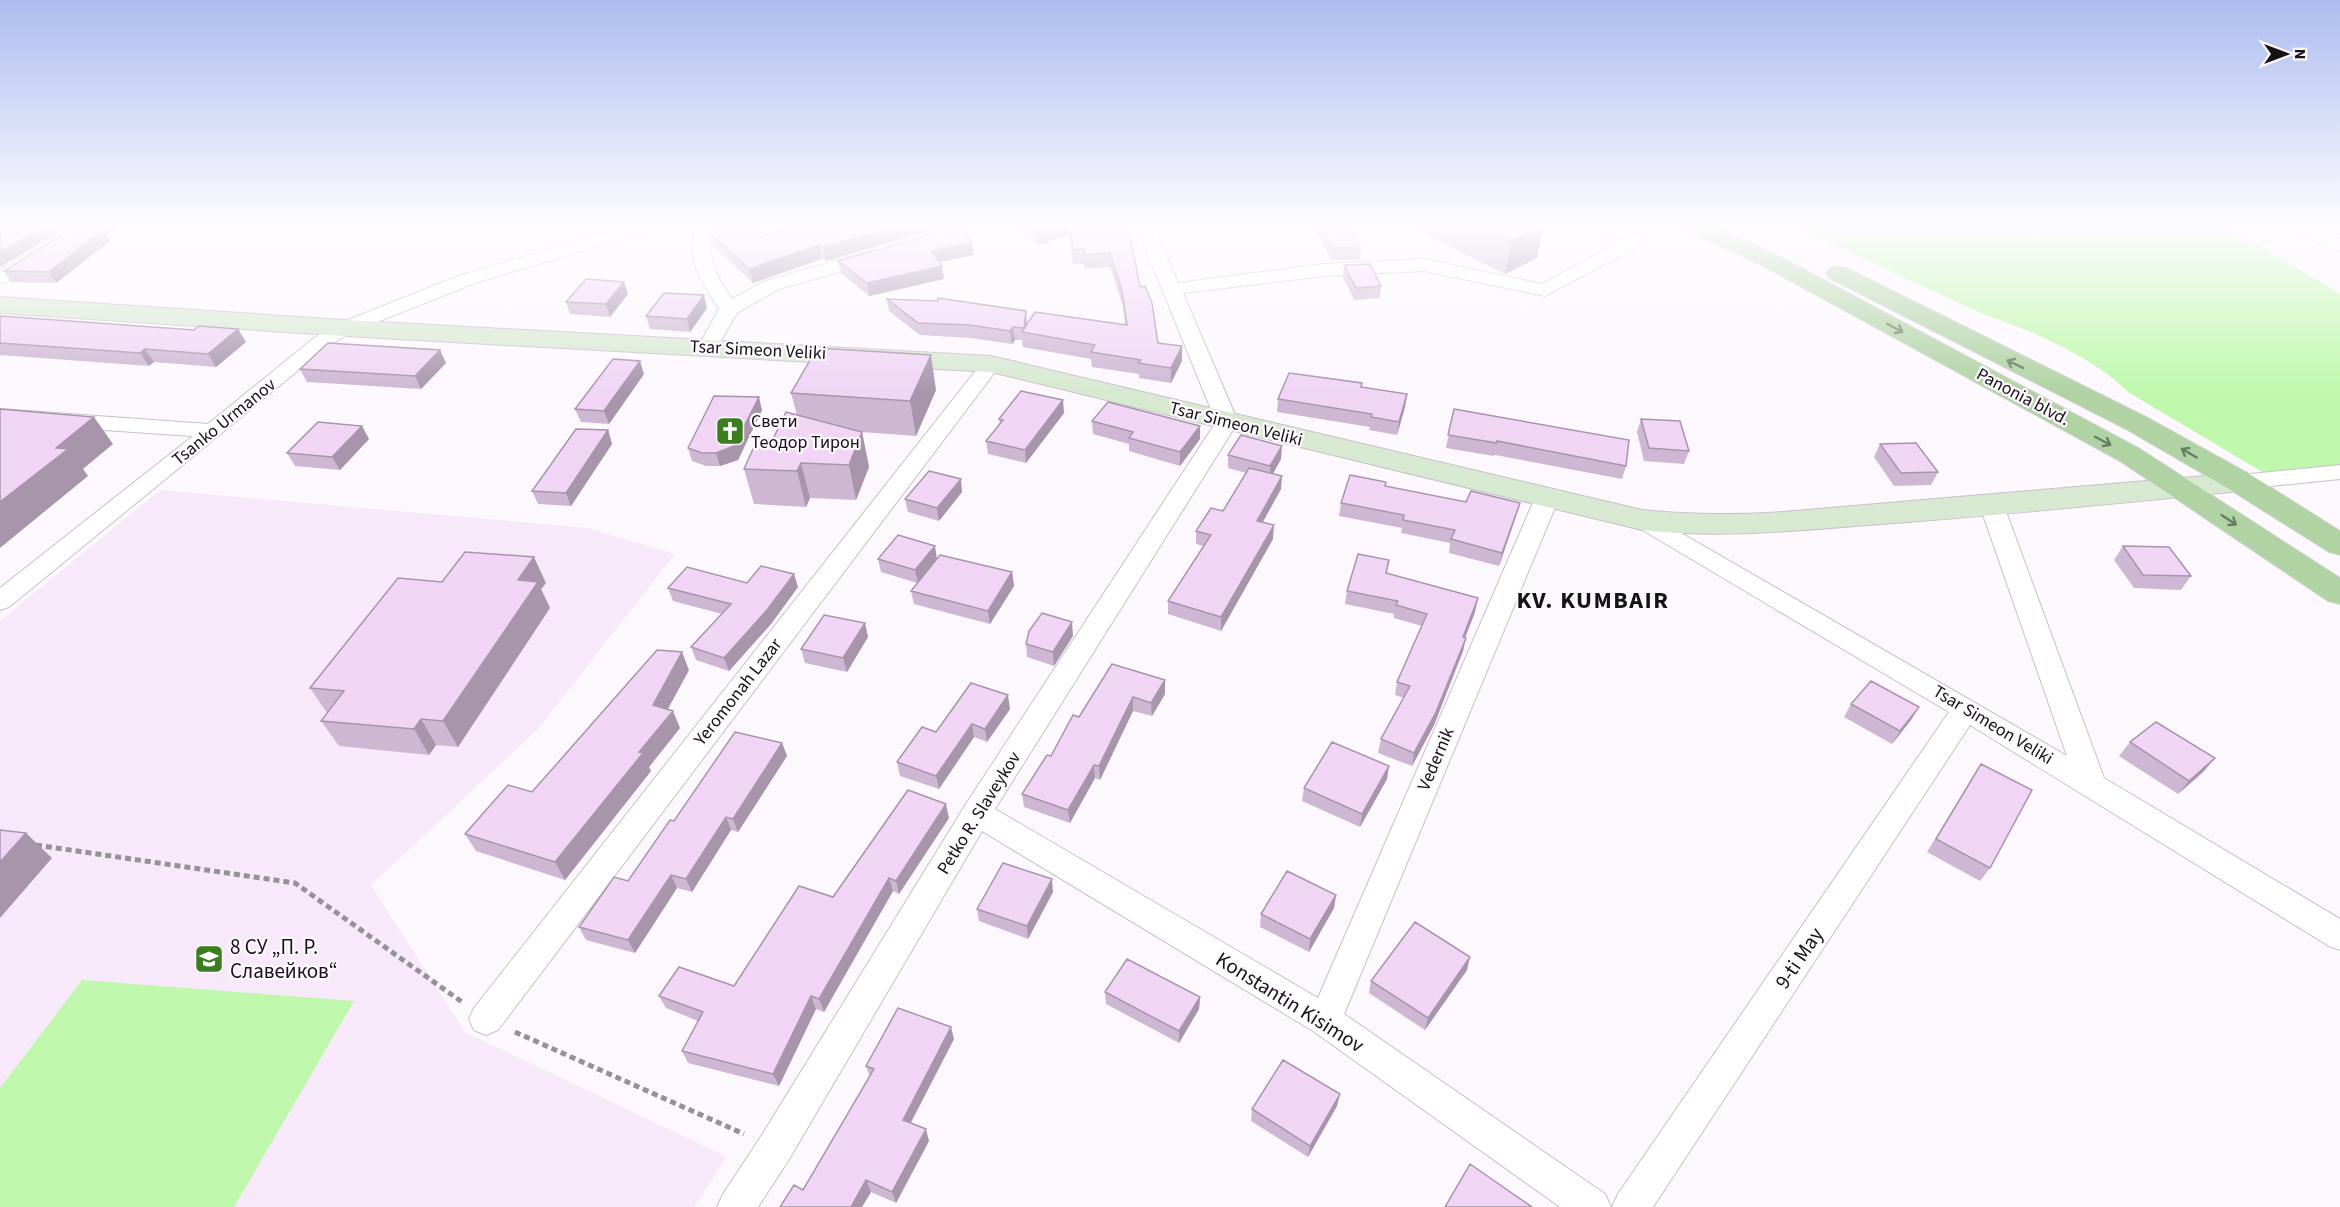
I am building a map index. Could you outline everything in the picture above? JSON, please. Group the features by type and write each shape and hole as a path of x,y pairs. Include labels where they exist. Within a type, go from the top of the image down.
{"main road":[{"name":"Panonia blvd.","path":"1809,281 2130,455 2340,593"},
{"name":"Panonia blvd.","path":"1855,281 2001,357 2136,423 2240,482 2340,545"},
{"name":"Tsar Simeon Veliki","path":"0,305 345,328 991,364 1547,498 1671,525 1744,524 1992,506 2240,482"}],"street":[{"name":"Tsanko Urmanov","path":"0,601 321,342 345,328 462,281"},
{"path":"711,281 729,309"},
{"path":"708,347 729,309 772,285 785,281"},
{"path":"1170,281 1227,422"},
{"path":"1173,289 1234,281"},
{"path":"1503,281 1545,290 1561,281"},
{"name":"Yeromonah Lazar","path":"486,1019 991,364"},
{"path":"0,416 213,431"},
{"name":"Petko R. Slaveykov","path":"736,1207 775,1148 977,813 1227,422"},
{"path":"2240,482 2340,472"},
{"name":"Vedernik","path":"1325,1020 1547,498"},
{"path":"1992,506 2092,785"},
{"name":"Tsar Simeon Veliki","path":"1642,520 1966,709 2340,936"},
{"name":"9-ti May","path":"1631,1207 1966,709"},
{"name":"Konstantin Kisimov","path":"977,813 1325,1020 1592,1207"}],"path":[{"path":"24,843 296,883 486,1019 775,1148"}],"shaded area":[{"path":"160,490 588,528 675,554 538,729 371,885 465,1032 727,1157 694,1207 0,1207 0,621"}],"green space":[{"path":"1912,281 2319,281 2340,294 2340,472 2274,479 2128,392 2098,368 2061,346 1985,315"},
{"path":"82,980 354,1001 234,1207 0,1207 0,1088"}],"building":[{"path":"584,281 624,282 606,304 566,302"},
{"path":"1119,281 1139,281 1140,287 1145,286 1152,303 1158,343 1182,346 1171,368 1138,363 1141,360 1091,352 1095,345 1022,332 1035,312 1127,325"},
{"path":"1353,281 1379,281 1381,286 1356,288"},
{"path":"664,293 704,295 687,319 646,316"},
{"path":"938,298 1026,311 1024,328 1013,327 1010,331 970,325 918,323 887,299 938,301"},
{"path":"0,316 194,330 199,326 238,329 208,354 145,349 140,353 0,343"},
{"path":"328,343 440,350 415,376 300,369"},
{"path":"817,348 931,355 910,401 791,393"},
{"path":"613,359 640,361 604,411 575,409"},
{"path":"1289,373 1362,383 1361,387 1407,394 1399,422 1371,417 1372,414 1278,399"},
{"path":"1021,391 1063,400 1025,450 986,441 1003,420 999,419"},
{"path":"714,396 759,397 734,446 716,453 702,453 688,448"},
{"path":"1108,402 1200,426 1180,452 1129,438 1133,432 1092,421"},
{"path":"0,409 94,417 56,448 68,449 0,502"},
{"path":"1454,409 1629,440 1626,466 1497,441 1497,443 1448,435"},
{"path":"786,412 862,432 849,465 801,463 797,471 744,469 758,438 773,439"},
{"path":"1641,419 1680,421 1689,451 1649,448"},
{"path":"318,422 362,426 332,457 287,453"},
{"path":"576,429 608,430 566,493 532,491"},
{"path":"1241,435 1282,446 1270,466 1228,455"},
{"path":"1916,443 1938,472 1901,473 1880,444"},
{"path":"1249,468 1282,476 1257,521 1274,525 1221,617 1168,601 1211,535 1196,531 1211,508 1223,511"},
{"path":"929,471 961,479 937,508 905,499"},
{"path":"1350,475 1386,482 1385,486 1466,502 1471,491 1520,503 1502,553 1451,539 1455,530 1403,520 1404,515 1341,503"},
{"path":"898,535 935,546 915,570 878,559"},
{"path":"2123,546 2169,547 2191,576 2143,575"},
{"path":"465,552 534,557 518,580 538,582 443,721 421,719 414,729 321,721 344,691 310,688 398,578 442,582"},
{"path":"1358,554 1389,560 1386,573 1478,598 1463,637 1466,638 1436,712 1414,753 1381,739 1410,686 1397,682 1427,614 1396,605 1398,601 1347,591"},
{"path":"940,555 1012,572 988,611 911,591"},
{"path":"761,566 794,574 767,610 724,658 691,647 731,604 668,588 687,567 747,583"},
{"path":"1042,613 1072,622 1053,652 1026,644 1029,631"},
{"path":"824,615 865,623 843,658 801,649"},
{"path":"657,650 682,652 653,705 673,711 639,752 643,753 555,862 465,834 508,785 532,792"},
{"path":"1112,664 1165,680 1151,703 1133,697 1099,766 1094,765 1068,810 1022,794 1047,755 1051,756 1073,715 1079,717"},
{"path":"1871,681 1919,707 1900,731 1851,704"},
{"path":"971,683 1008,695 985,729 972,724 936,776 897,762 922,727 936,732"},
{"path":"2156,722 2215,758 2189,781 2130,742"},
{"path":"735,732 782,743 733,819 726,817 686,879 671,875 628,940 579,927 614,877 628,881 670,820 674,821"},
{"path":"1332,742 1389,766 1362,814 1304,788"},
{"path":"1981,764 2032,790 1990,868 1936,839"},
{"path":"908,790 946,804 896,881 889,878 819,999 811,996 773,1074 682,1051 703,1012 659,996 679,967 734,986 799,886 833,897"},
{"path":"0,830 26,833 0,862"},
{"path":"1003,863 1052,879 1027,926 977,909"},
{"path":"1287,871 1336,895 1310,939 1261,914"},
{"path":"1415,922 1470,957 1428,1018 1371,981"},
{"path":"1127,959 1200,997 1179,1031 1105,992"},
{"path":"898,1008 951,1027 903,1120 926,1129 892,1192 866,1180 851,1207 780,1207 794,1185 803,1190 874,1069 866,1066"},
{"path":"1283,1060 1340,1094 1310,1146 1252,1109"},
{"path":"1470,1164 1532,1207 1445,1207"}],"place":[{"name":"Свети Теодор Тирон","path":"730,431"},
{"name":"8 СУ „П. Р. Славейков“","path":"209,959"}],"district":[{"name":"KV. KUMBAIR","path":"1593,600"}]}
